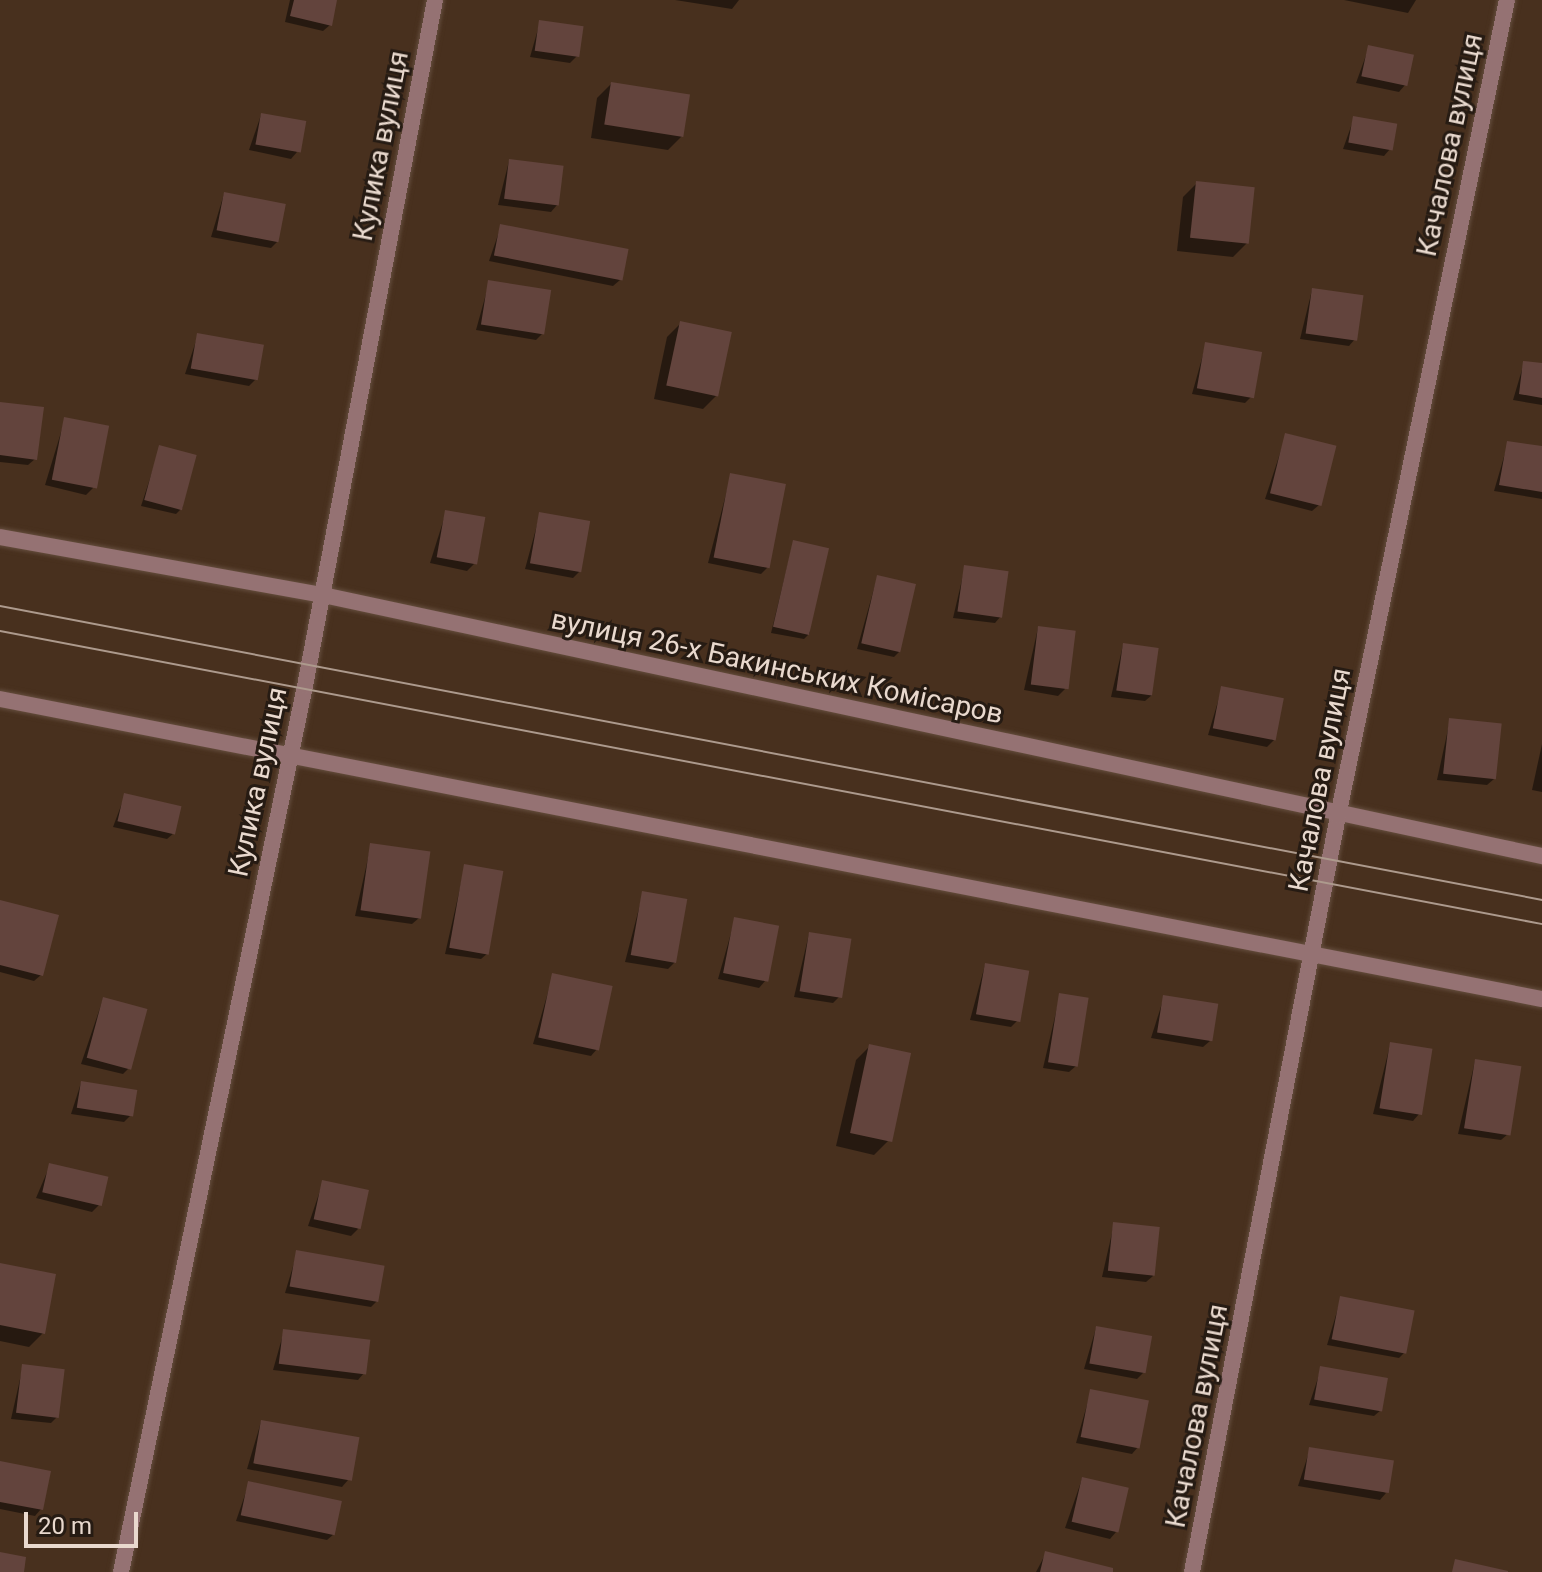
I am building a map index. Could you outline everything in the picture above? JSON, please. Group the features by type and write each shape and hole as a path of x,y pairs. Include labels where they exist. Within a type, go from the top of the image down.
{"street":[{"name":"Кулика вулиця","path":"121,1572 323,595 435,0"},
{"name":"Качалова вулиця","path":"1192,1572 1314,958 1338,816 1507,0"},
{"name":"вулиця 26-х Бакинських Комісаров","path":"0,537 323,595 1338,816 1542,856"},
{"path":"0,699 1314,958 1542,999"}],"building":[{"path":"294,0 337,0 332,26 290,16"},
{"path":"539,20 584,26 579,57 535,51"},
{"path":"1368,45 1414,55 1407,86 1361,76"},
{"path":"611,82 690,95 683,137 604,124"},
{"path":"261,113 306,121 301,153 255,145"},
{"path":"1353,116 1397,124 1393,150 1348,143"},
{"path":"509,159 564,166 559,205 504,199"},
{"path":"1196,181 1255,187 1249,244 1190,238"},
{"path":"224,192 286,204 278,242 217,230"},
{"path":"500,224 629,249 622,280 494,255"},
{"path":"488,280 551,290 544,334 481,324"},
{"path":"1312,288 1363,295 1357,341 1306,334"},
{"path":"680,321 732,332 718,397 666,386"},
{"path":"197,333 264,345 258,380 191,368"},
{"path":"1205,342 1262,352 1254,398 1197,388"},
{"path":"1523,361 1542,363 1542,398 1519,394"},
{"path":"0,402 44,407 37,460 0,455"},
{"path":"64,417 109,426 97,489 52,480"},
{"path":"1285,433 1336,446 1321,506 1270,493"},
{"path":"1507,441 1542,446 1542,492 1499,485"},
{"path":"159,445 197,455 182,510 144,500"},
{"path":"730,473 786,484 770,568 714,557"},
{"path":"445,510 485,517 477,564 437,557"},
{"path":"539,512 590,521 581,572 530,563"},
{"path":"793,540 829,548 809,635 773,627"},
{"path":"964,565 1009,571 1002,618 957,612"},
{"path":"877,575 916,584 900,652 861,643"},
{"path":"1038,626 1076,631 1069,689 1031,685"},
{"path":"1123,643 1159,648 1152,696 1116,691"},
{"path":"1221,686 1284,698 1276,740 1213,728"},
{"path":"1449,718 1502,724 1496,779 1443,774"},
{"path":"124,793 181,806 175,835 117,821"},
{"path":"370,843 430,851 421,919 361,910"},
{"path":"464,864 503,871 489,955 449,948"},
{"path":"642,891 687,899 676,963 631,955"},
{"path":"0,900 59,915 43,976 0,965"},
{"path":"734,917 779,926 768,982 723,973"},
{"path":"809,932 851,939 842,998 800,991"},
{"path":"985,963 1029,971 1020,1022 976,1014"},
{"path":"552,973 613,986 599,1050 538,1038"},
{"path":"1059,993 1089,998 1078,1067 1048,1062"},
{"path":"1163,995 1218,1004 1212,1041 1157,1033"},
{"path":"103,997 147,1009 131,1070 87,1058"},
{"path":"1390,1042 1432,1049 1422,1115 1380,1108"},
{"path":"869,1044 911,1053 892,1142 850,1133"},
{"path":"1475,1059 1521,1066 1510,1135 1464,1128"},
{"path":"81,1081 137,1090 133,1117 77,1108"},
{"path":"49,1163 108,1177 102,1206 42,1192"},
{"path":"322,1180 369,1190 361,1229 314,1219"},
{"path":"1113,1222 1160,1227 1155,1276 1108,1271"},
{"path":"296,1250 385,1266 378,1302 290,1286"},
{"path":"0,1263 56,1274 45,1334 0,1325"},
{"path":"1340,1296 1415,1311 1406,1354 1332,1339"},
{"path":"1096,1326 1152,1336 1146,1373 1089,1363"},
{"path":"283,1329 370,1340 366,1374 279,1364"},
{"path":"22,1364 65,1369 59,1418 16,1413"},
{"path":"1320,1366 1388,1378 1382,1411 1314,1399"},
{"path":"1090,1389 1149,1400 1140,1449 1081,1437"},
{"path":"261,1420 359,1437 352,1481 253,1463"},
{"path":"1309,1447 1394,1460 1389,1493 1304,1480"},
{"path":"0,1461 51,1471 43,1510 0,1502"},
{"path":"1082,1477 1129,1488 1118,1533 1072,1522"},
{"path":"248,1481 342,1501 335,1535 241,1515"},
{"path":"1045,1551 1113,1568 1113,1572 1040,1572"},
{"path":"0,1552 26,1557 24,1572 0,1572"},
{"path":"1455,1559 1508,1571 1508,1572 1452,1572"}],"tram line":[{"path":"0,606 1542,900"},
{"path":"0,631 1542,924"}]}
